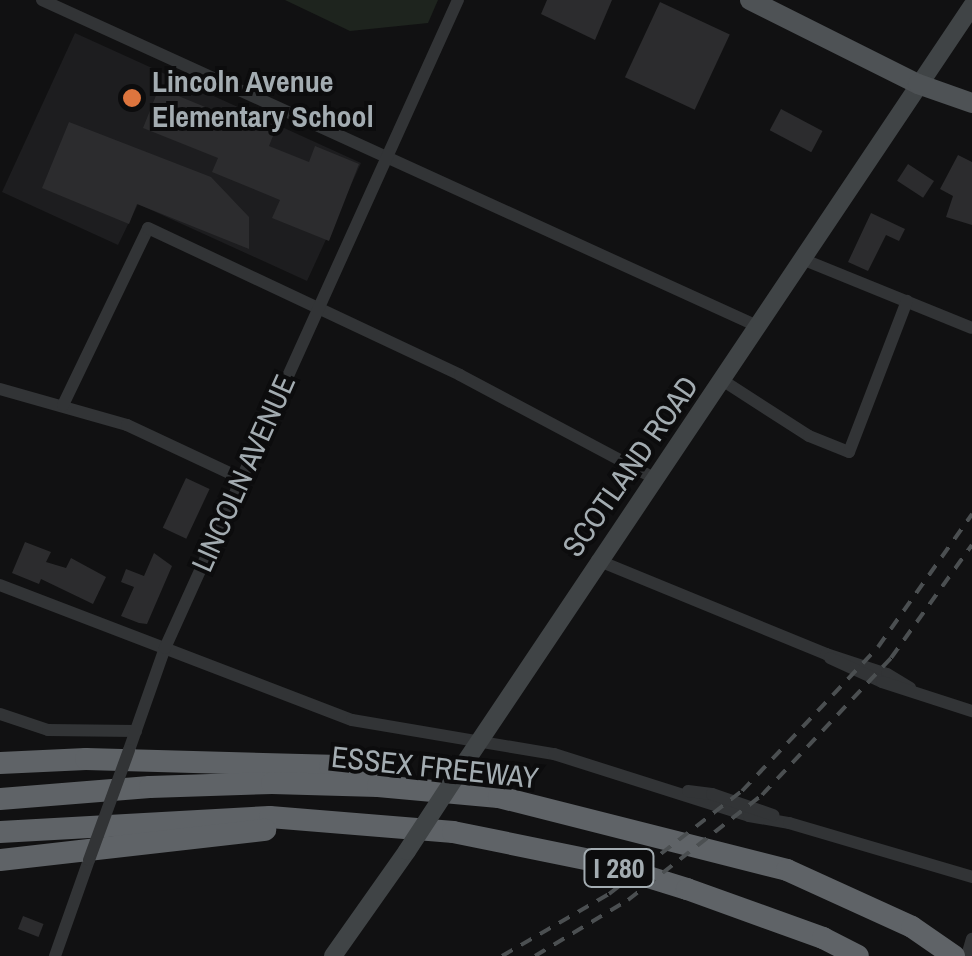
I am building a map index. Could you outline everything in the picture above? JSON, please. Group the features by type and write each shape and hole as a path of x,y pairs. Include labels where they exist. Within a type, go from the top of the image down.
{"highway":[{"path":"0,763 86,759 330,766 499,798"},
{"name":"ESSEX FREEWAY","path":"0,799 150,786 272,783 378,786 499,798 787,870 912,926 954,956"},
{"name":"ESSEX FREEWAY","path":"0,832 196,818 368,822 514,842 600,862 806,932 858,956"},
{"path":"0,860 368,822"}],"main road":[{"path":"750,0 918,84 972,103"},
{"name":"SCOTLAND ROAD","path":"332,956 407,851 972,6"}],"street":[{"path":"42,0 385,160 757,326"},
{"name":"LINCOLN AVENUE","path":"55,956 164,648 458,0"},
{"path":"63,405 148,228 460,375 654,478"},
{"path":"802,260 972,328"},
{"path":"722,380 809,436 849,452 906,302"},
{"path":"0,390 127,424 240,478"},
{"path":"598,560 972,711"},
{"path":"0,585 352,720 554,754 676,789 734,811 789,823 972,877"},
{"path":"0,714 48,730 136,731"},
{"path":"967,956 972,939"}],"shaded area":[{"path":"285,0 438,0 428,23 350,31"},
{"name":"Lincoln Avenue Elementary School","path":"75,33 361,163 307,281 138,204 118,245 2,192"}],"building":[{"path":"547,0 612,0 595,40 541,14"},
{"path":"660,2 730,35 695,110 625,77"},
{"path":"159,88 249,125 252,116 277,126 269,146 309,162 315,146 359,164 329,241 272,218 280,200 212,172 218,158 143,128"},
{"path":"781,109 822,131 811,152 770,130"},
{"path":"69,122 211,177 249,217 249,249 137,204 129,224 42,188"},
{"path":"958,155 972,162 972,225 946,217 953,196 940,189"},
{"path":"908,164 934,181 923,198 897,181"},
{"path":"871,213 905,229 899,241 886,235 868,271 848,262"},
{"path":"186,478 210,489 186,539 163,528"},
{"path":"25,542 51,552 46,562 66,568 71,558 106,577 93,604 41,579 39,584 12,573"},
{"path":"154,553 172,566 147,624 139,623 121,616 134,587 121,582 126,569 144,576"},
{"path":"23,916 44,924 39,937 18,929"}],"railway":[{"path":"502,956 609,894 742,791 878,647 972,514"},
{"path":"535,956 628,900 762,795 891,658 972,545"}],"place":[{"name":"Lincoln Avenue Elementary School","path":"132,98"}]}
